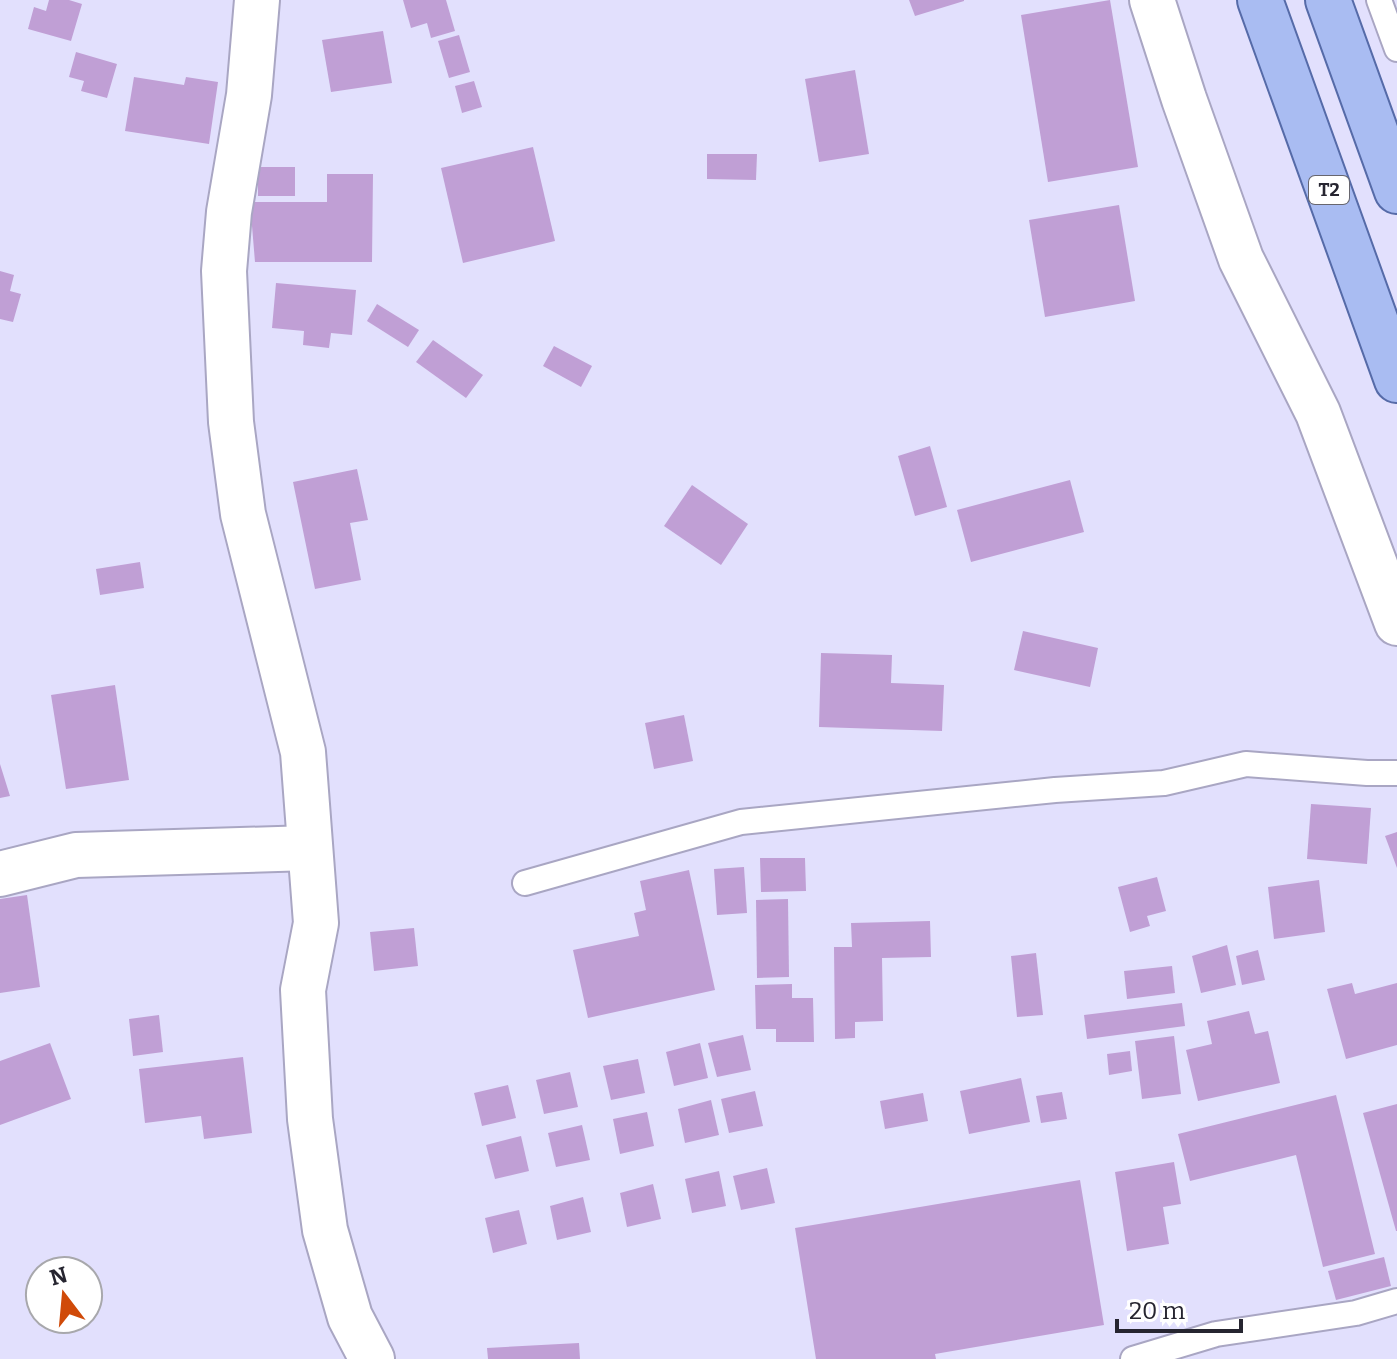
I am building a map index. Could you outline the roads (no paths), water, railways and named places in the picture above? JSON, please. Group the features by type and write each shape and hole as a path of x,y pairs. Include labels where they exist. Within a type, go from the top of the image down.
{"main road":[{"name":"T2","path":"1260,0 1397,380"},
{"path":"1328,0 1397,191"}],"street":[{"path":"257,0 249,95 229,212 224,271 231,422 243,514 303,752 316,923 303,990 310,1119 325,1230 350,1317 372,1359"},
{"path":"1152,0 1241,259 1318,413 1397,623"},
{"path":"0,874 76,855 310,848"}],"lane":[{"path":"1379,0 1397,49"},
{"path":"525,883 741,822 1055,790 1164,783 1246,764 1397,773"},
{"path":"1133,1359 1216,1334 1356,1313 1397,1301"}]}
